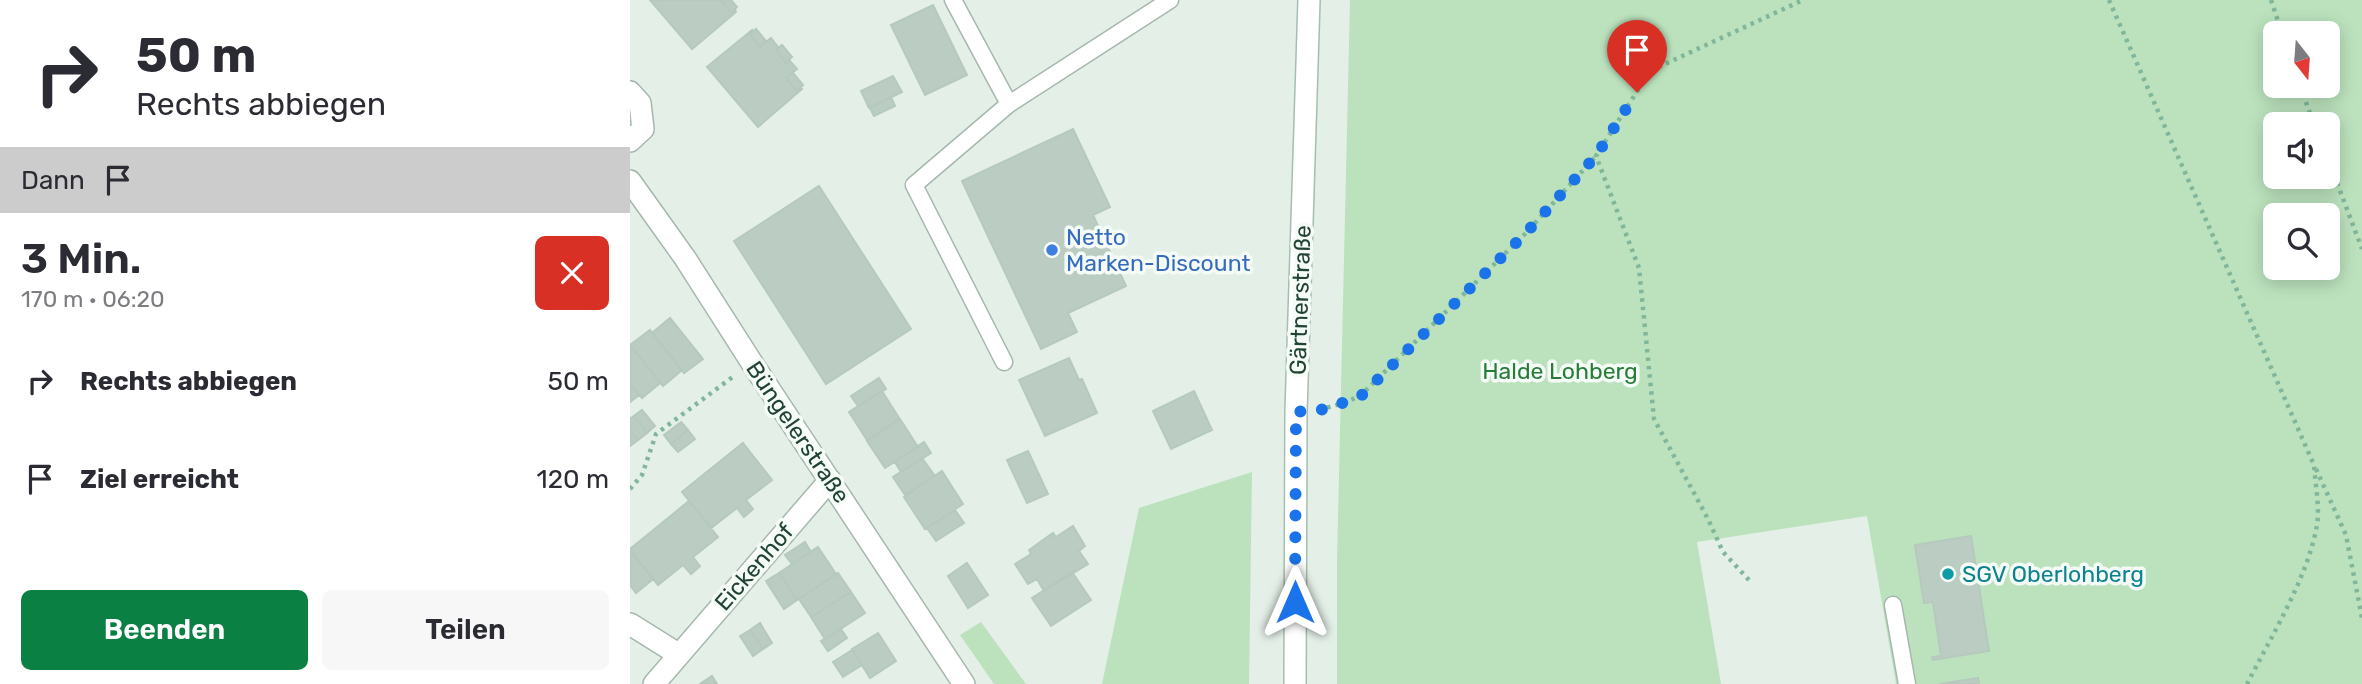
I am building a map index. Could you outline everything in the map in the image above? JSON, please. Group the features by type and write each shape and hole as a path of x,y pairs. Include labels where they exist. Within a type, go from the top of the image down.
{"street":[{"name":"Gärtnerstraße","path":"1295,684 1296,412 1309,0"},
{"path":"630,92 640,103 643,128 630,141"},
{"name":"Büngelerstraße","path":"630,181 685,258 964,684"},
{"name":"Eickenhof","path":"654,684 830,480"},
{"path":"630,624 678,654"}],"lane":[{"path":"953,0 1009,104"},
{"path":"1004,362 914,185 1009,104 1170,0"},
{"path":"1894,606 1907,684"}],"path":[{"path":"1296,412 1328,409 1362,395 1525,234 1596,156 1650,71 1803,0"},
{"path":"2109,0 2346,535 2362,618"},
{"path":"2271,0 2278,21"},
{"path":"1596,156 1639,268 1654,419 1709,519 1723,552 1749,580"},
{"path":"2339,189 2362,248"},
{"path":"630,489 642,475 656,434 752,363"},
{"path":"2247,684 2306,563 2318,523 2314,465"}],"green space":[{"name":"Halde Lohberg","path":"1350,0 2362,0 2362,684 1896,684 1867,516 1697,542 1721,684 1337,684 1337,561"},
{"path":"1252,472 1249,684 1102,684 1139,508"},
{"path":"981,622 1026,684 994,684 960,635"}],"building":[{"path":"650,0 721,0 731,13 735,9 736,12 692,49"},
{"path":"721,0 731,0 737,7 731,13"},
{"path":"933,5 967,75 925,95 891,25"},
{"path":"756,29 766,41 760,47 750,34"},
{"path":"752,30 750,34 760,47 771,38 786,63 789,60 797,69 786,78 797,91 802,89 758,127 707,67"},
{"path":"782,45 792,57 786,63 776,50"},
{"path":"793,73 803,85 797,91 786,78"},
{"path":"893,76 902,92 869,108 861,91"},
{"path":"891,97 895,106 874,116 870,108"},
{"name":"Netto Marken-Discount","path":"1073,129 1110,207 1093,215 1126,286 1068,313 1077,332 1041,349 962,181"},
{"path":"819,186 911,329 826,384 734,241"},
{"path":"670,318 703,359 684,373 652,333"},
{"path":"650,330 682,370 663,386 630,345"},
{"path":"630,345 660,383 642,398 630,383"},
{"path":"1069,358 1097,413 1045,436 1019,380"},
{"path":"879,378 886,389 858,406 851,396"},
{"path":"630,384 639,395 630,402"},
{"path":"882,391 899,418 867,440 849,412"},
{"path":"1194,391 1212,430 1171,449 1153,411"},
{"path":"642,410 655,426 647,433 634,416"},
{"path":"634,416 647,433 638,440 630,430 630,419"},
{"path":"900,419 918,447 885,468 867,441"},
{"path":"681,422 688,430 671,444 664,435"},
{"path":"630,430 638,440 630,446"},
{"path":"688,430 695,439 678,452 671,444"},
{"path":"924,442 931,453 901,472 895,462"},
{"path":"743,443 772,480 746,500 753,509 744,517 737,508 711,528 682,492"},
{"path":"1028,451 1048,494 1027,503 1007,460"},
{"path":"922,458 935,476 905,495 893,477"},
{"path":"942,471 963,504 925,529 904,497"},
{"path":"689,501 718,537 693,557 700,566 691,574 683,565 658,585 630,549"},
{"path":"955,510 964,523 936,541 927,528"},
{"path":"1073,526 1085,546 1079,551 1088,564 1044,591 1037,579 1028,584 1015,564 1031,554 1029,550 1053,533 1056,537"},
{"name":"SGV Oberlohberg","path":"1971,536 1989,651 1933,660 1932,657 1941,656 1933,602 1924,603 1915,545"},
{"path":"805,542 811,552 792,564 785,555"},
{"path":"818,547 836,574 797,600 779,573"},
{"path":"630,551 653,579 636,593 630,585"},
{"path":"967,563 988,595 968,608 948,576"},
{"path":"1072,572 1091,600 1051,626 1032,598"},
{"path":"779,573 797,600 784,609 766,581"},
{"path":"838,573 851,592 811,617 799,599"},
{"path":"851,592 865,613 825,639 811,617"},
{"path":"760,623 772,643 763,649 750,630"},
{"path":"841,629 847,638 828,651 821,641"},
{"path":"750,630 763,649 753,656 740,636"},
{"path":"878,633 896,661 870,678 852,649"},
{"path":"852,650 862,665 843,677 833,662"},
{"path":"712,676 717,684 700,684"},
{"path":"1978,678 1979,684 1940,684"}],"place":[{"name":"Netto Marken-Discount","path":"1052,250"},
{"name":"SGV Oberlohberg","path":"1948,574"}],"route":[{"path":"1295,602 1296,412 1328,409 1362,395 1525,234 1596,156 1637,92"}]}
